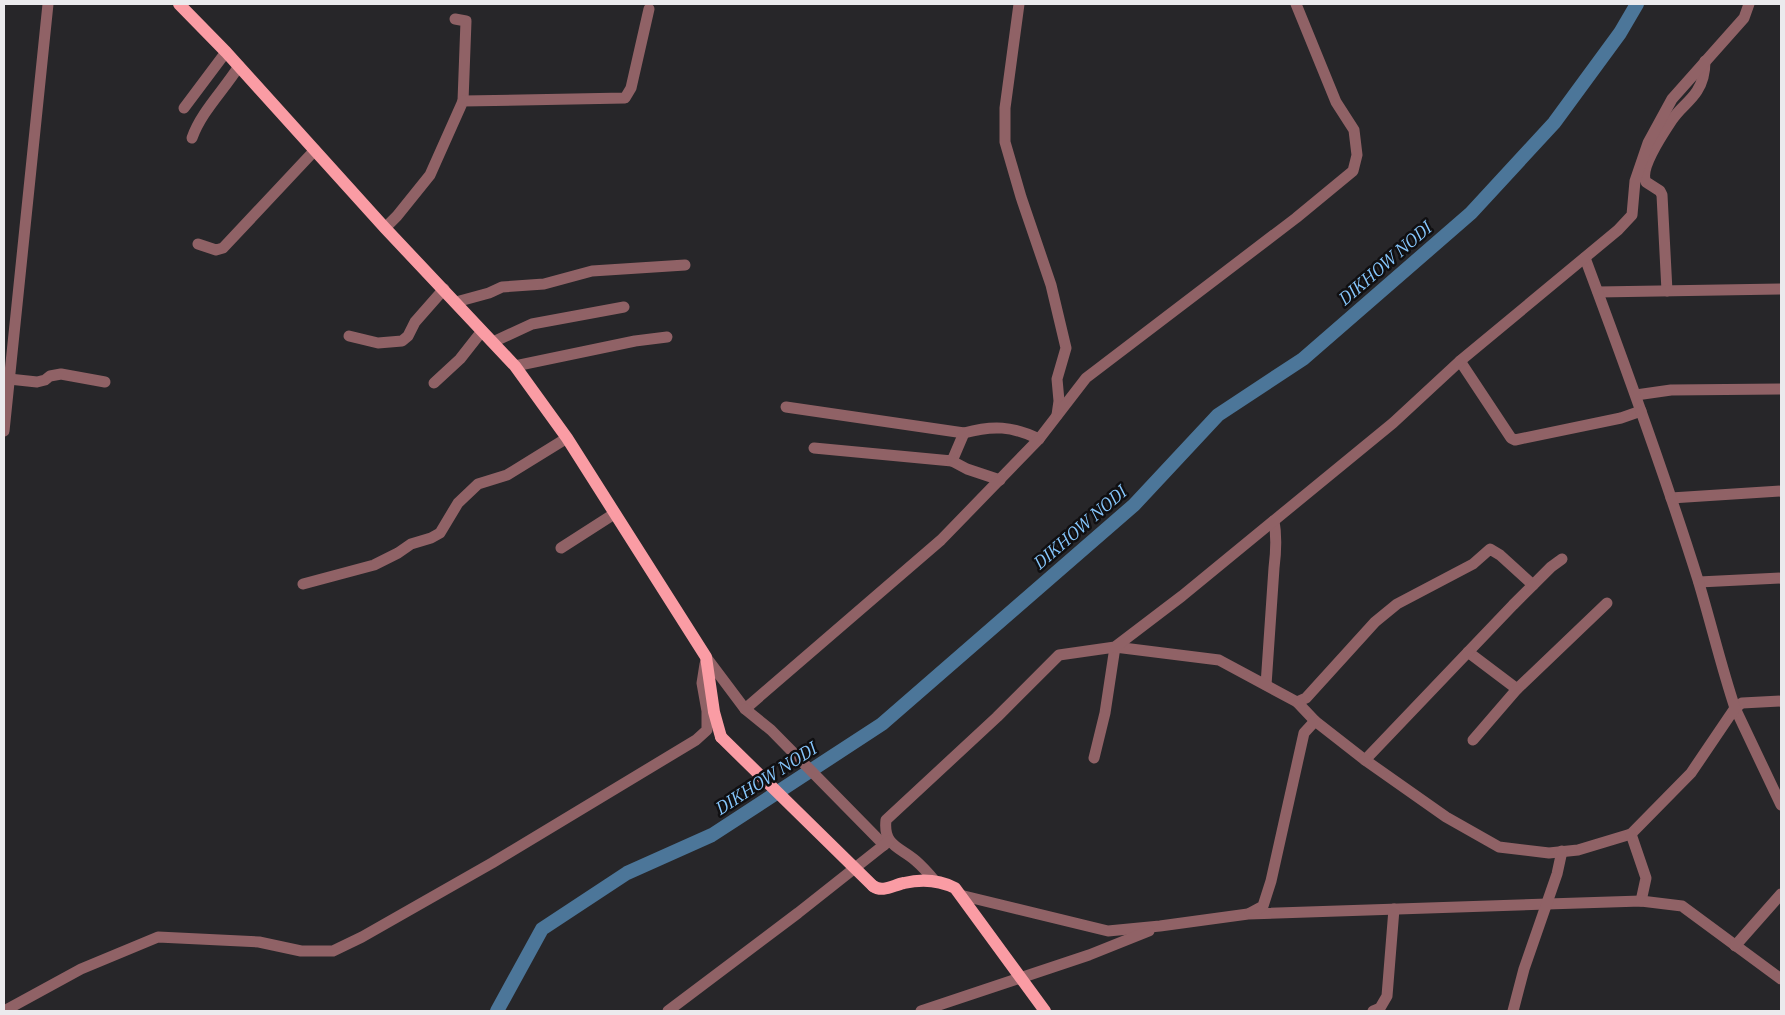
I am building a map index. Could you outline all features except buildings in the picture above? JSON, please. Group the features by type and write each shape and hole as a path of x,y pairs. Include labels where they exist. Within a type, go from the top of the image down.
{"main road":[{"path":"179,4 226,52 385,228 515,366 567,438 706,657 714,712 721,737 873,886 882,889 904,882 935,881 946,883 955,888 1045,1011"}],"street":[{"path":"4,431 48,4"},
{"path":"1019,4 1005,108 1005,142 1021,197 1051,285 1066,348 1057,379 1059,401 1057,417"},
{"path":"746,709 941,540 1039,439 1086,378 1296,218 1353,171 1357,155 1354,130 1336,102 1296,4"},
{"path":"1094,758 1105,713 1115,647 1182,596 1393,423 1460,360 1618,230 1632,215 1635,181 1648,143 1672,99 1744,18 1749,4"},
{"path":"463,101 625,98 631,88 649,9"},
{"path":"385,228 430,175 463,101 466,21 455,20"},
{"path":"184,108 226,52"},
{"path":"1667,291 1662,195 1660,191 1644,180 1644,175 1649,158 1672,119 1698,90 1704,75 1705,61"},
{"path":"192,138 196,126 231,80 238,66"},
{"path":"198,244 216,250 223,248 315,150"},
{"path":"1585,258 1636,395 1671,498 1699,582 1735,708 1781,805"},
{"path":"456,302 502,286 544,284 592,271 685,265"},
{"path":"349,336 378,343 402,341 408,336 416,322 444,289"},
{"path":"1598,292 1781,289"},
{"path":"493,342 532,324 624,307"},
{"path":"434,383 460,358 482,331"},
{"path":"515,366 635,340 668,337"},
{"path":"1460,360 1511,438 1516,440 1620,418 1641,410"},
{"path":"9,379 37,382 45,380 50,376 61,374 105,382"},
{"path":"1636,395 1671,390 1781,389"},
{"path":"786,407 964,433 986,427 1022,431 1039,439"},
{"path":"952,461 964,433"},
{"path":"303,584 374,565 398,554 411,544 431,538 440,533 458,503 478,484 507,474 567,438"},
{"path":"814,448 952,461 967,469 1000,480"},
{"path":"1671,498 1781,491"},
{"path":"561,548 614,514"},
{"path":"1266,685 1276,552 1274,521"},
{"path":"1297,702 1306,698 1375,622 1397,604 1473,564 1490,549 1533,585"},
{"path":"1365,760 1533,585 1562,559"},
{"path":"1699,582 1781,578"},
{"path":"1473,740 1517,689 1607,603"},
{"path":"668,1011 798,913 883,841 886,820 997,717 1059,656 1115,647 1219,660 1297,702 1315,722 1446,817 1499,847 1548,853 1578,850 1631,834 1691,774 1735,708 1742,702 1781,701"},
{"path":"1468,652 1517,689"},
{"path":"706,657 746,709 771,730 883,841 916,860 935,881"},
{"path":"4,1011 81,969 158,937 259,942 301,951 332,951 362,936 518,848 696,740 707,730 708,710 702,683 706,657"},
{"path":"1248,914 1263,906 1271,880 1304,733 1315,722"},
{"path":"1631,834 1646,878 1641,901"},
{"path":"1513,1011 1524,969 1557,874 1562,851"},
{"path":"1735,946 1781,894"},
{"path":"960,895 1108,931 1248,914 1641,901 1682,906 1781,979"},
{"path":"1373,1011 1380,1008 1387,996 1394,909"},
{"path":"921,1011 1089,955 1160,926"}],"waterway":[{"name":"DIKHOW NODI","path":"497,1011 542,929 627,873 712,835 882,724 1134,505 1218,415 1303,359 1471,213 1554,123 1620,33 1637,4"}]}
